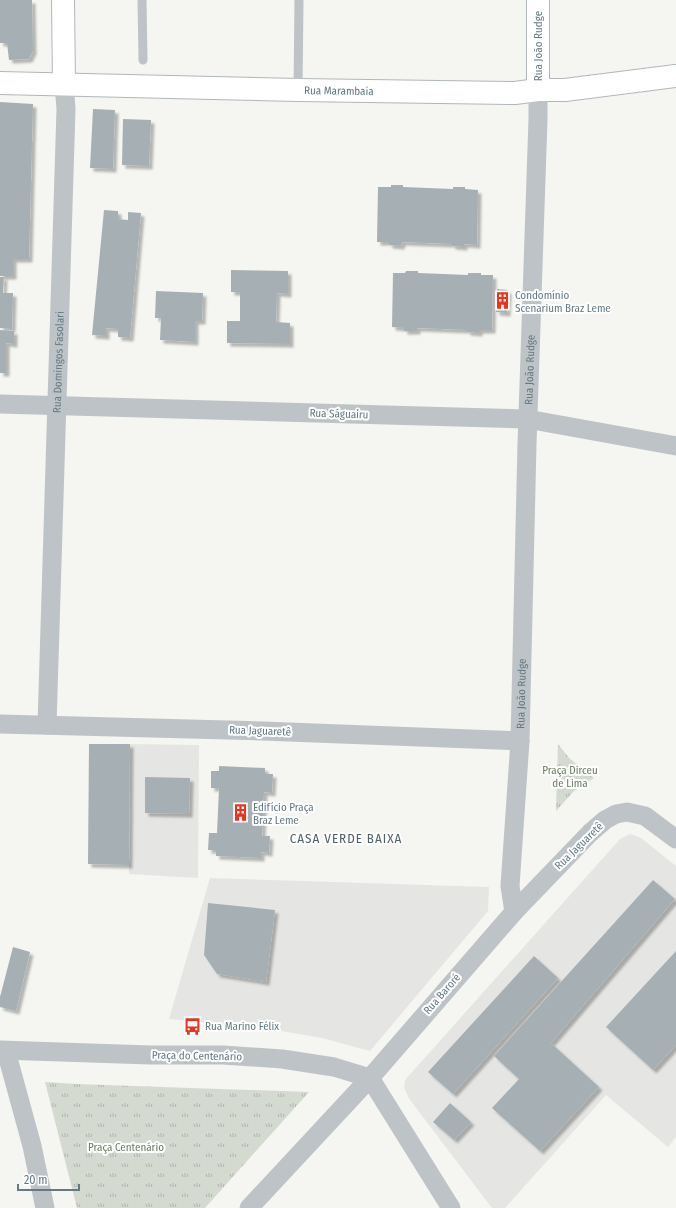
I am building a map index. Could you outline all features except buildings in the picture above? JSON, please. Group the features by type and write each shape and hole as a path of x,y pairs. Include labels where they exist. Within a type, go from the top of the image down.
{"street":[{"name":"Rua Domingos Fasolari","path":"46,725 66,109 64,84 63,0"},
{"name":"Rua João Rudge","path":"520,740 527,419 538,127 538,0"},
{"name":"Rua Marambaia","path":"0,83 298,90 515,93 538,90 565,90 676,76"},
{"name":"Rua Ságuairu","path":"0,404 527,419 676,446"},
{"name":"Rua Jaguaretê","path":"0,724 520,740"},
{"path":"514,912 510,886 520,740"},
{"name":"Rua Jaguaretê","path":"514,912 590,833 605,820 616,814 627,812 645,816 676,839"},
{"name":"Rua Baroré","path":"370,1078 514,912"},
{"name":"Praça do Centenário","path":"45,1208 32,1146 3,1051 151,1055 223,1055 282,1059 334,1067 370,1078"},
{"path":"249,1208 370,1078 451,1208"}],"lane":[{"path":"142,0 143,60"},
{"path":"298,90 299,0"}],"shaded area":[{"path":"130,744 199,745 198,878 129,874"},
{"path":"630,834 641,838 676,866 676,1137 668,1147 606,1095 505,1208 492,1208 410,1100 404,1088 405,1080 620,839"},
{"path":"210,878 489,887 488,911 370,1051 322,1038 270,1029 169,1019"}],"green space":[{"name":"Praça Dirceu de Lima","path":"558,744 569,758 594,778 574,791 556,811"},
{"name":"Praça Centenário","path":"45,1082 309,1092 205,1208 77,1208"}],"place":[{"name":"Condomínio Scenarium Braz Leme","path":"502,301"},
{"name":"Edifício Praça Braz Leme","path":"240,813"},
{"name":"Rua Marino Félix","path":"192,1026"}],"district":[{"name":"CASA VERDE BAIXA","path":"346,838"}]}
